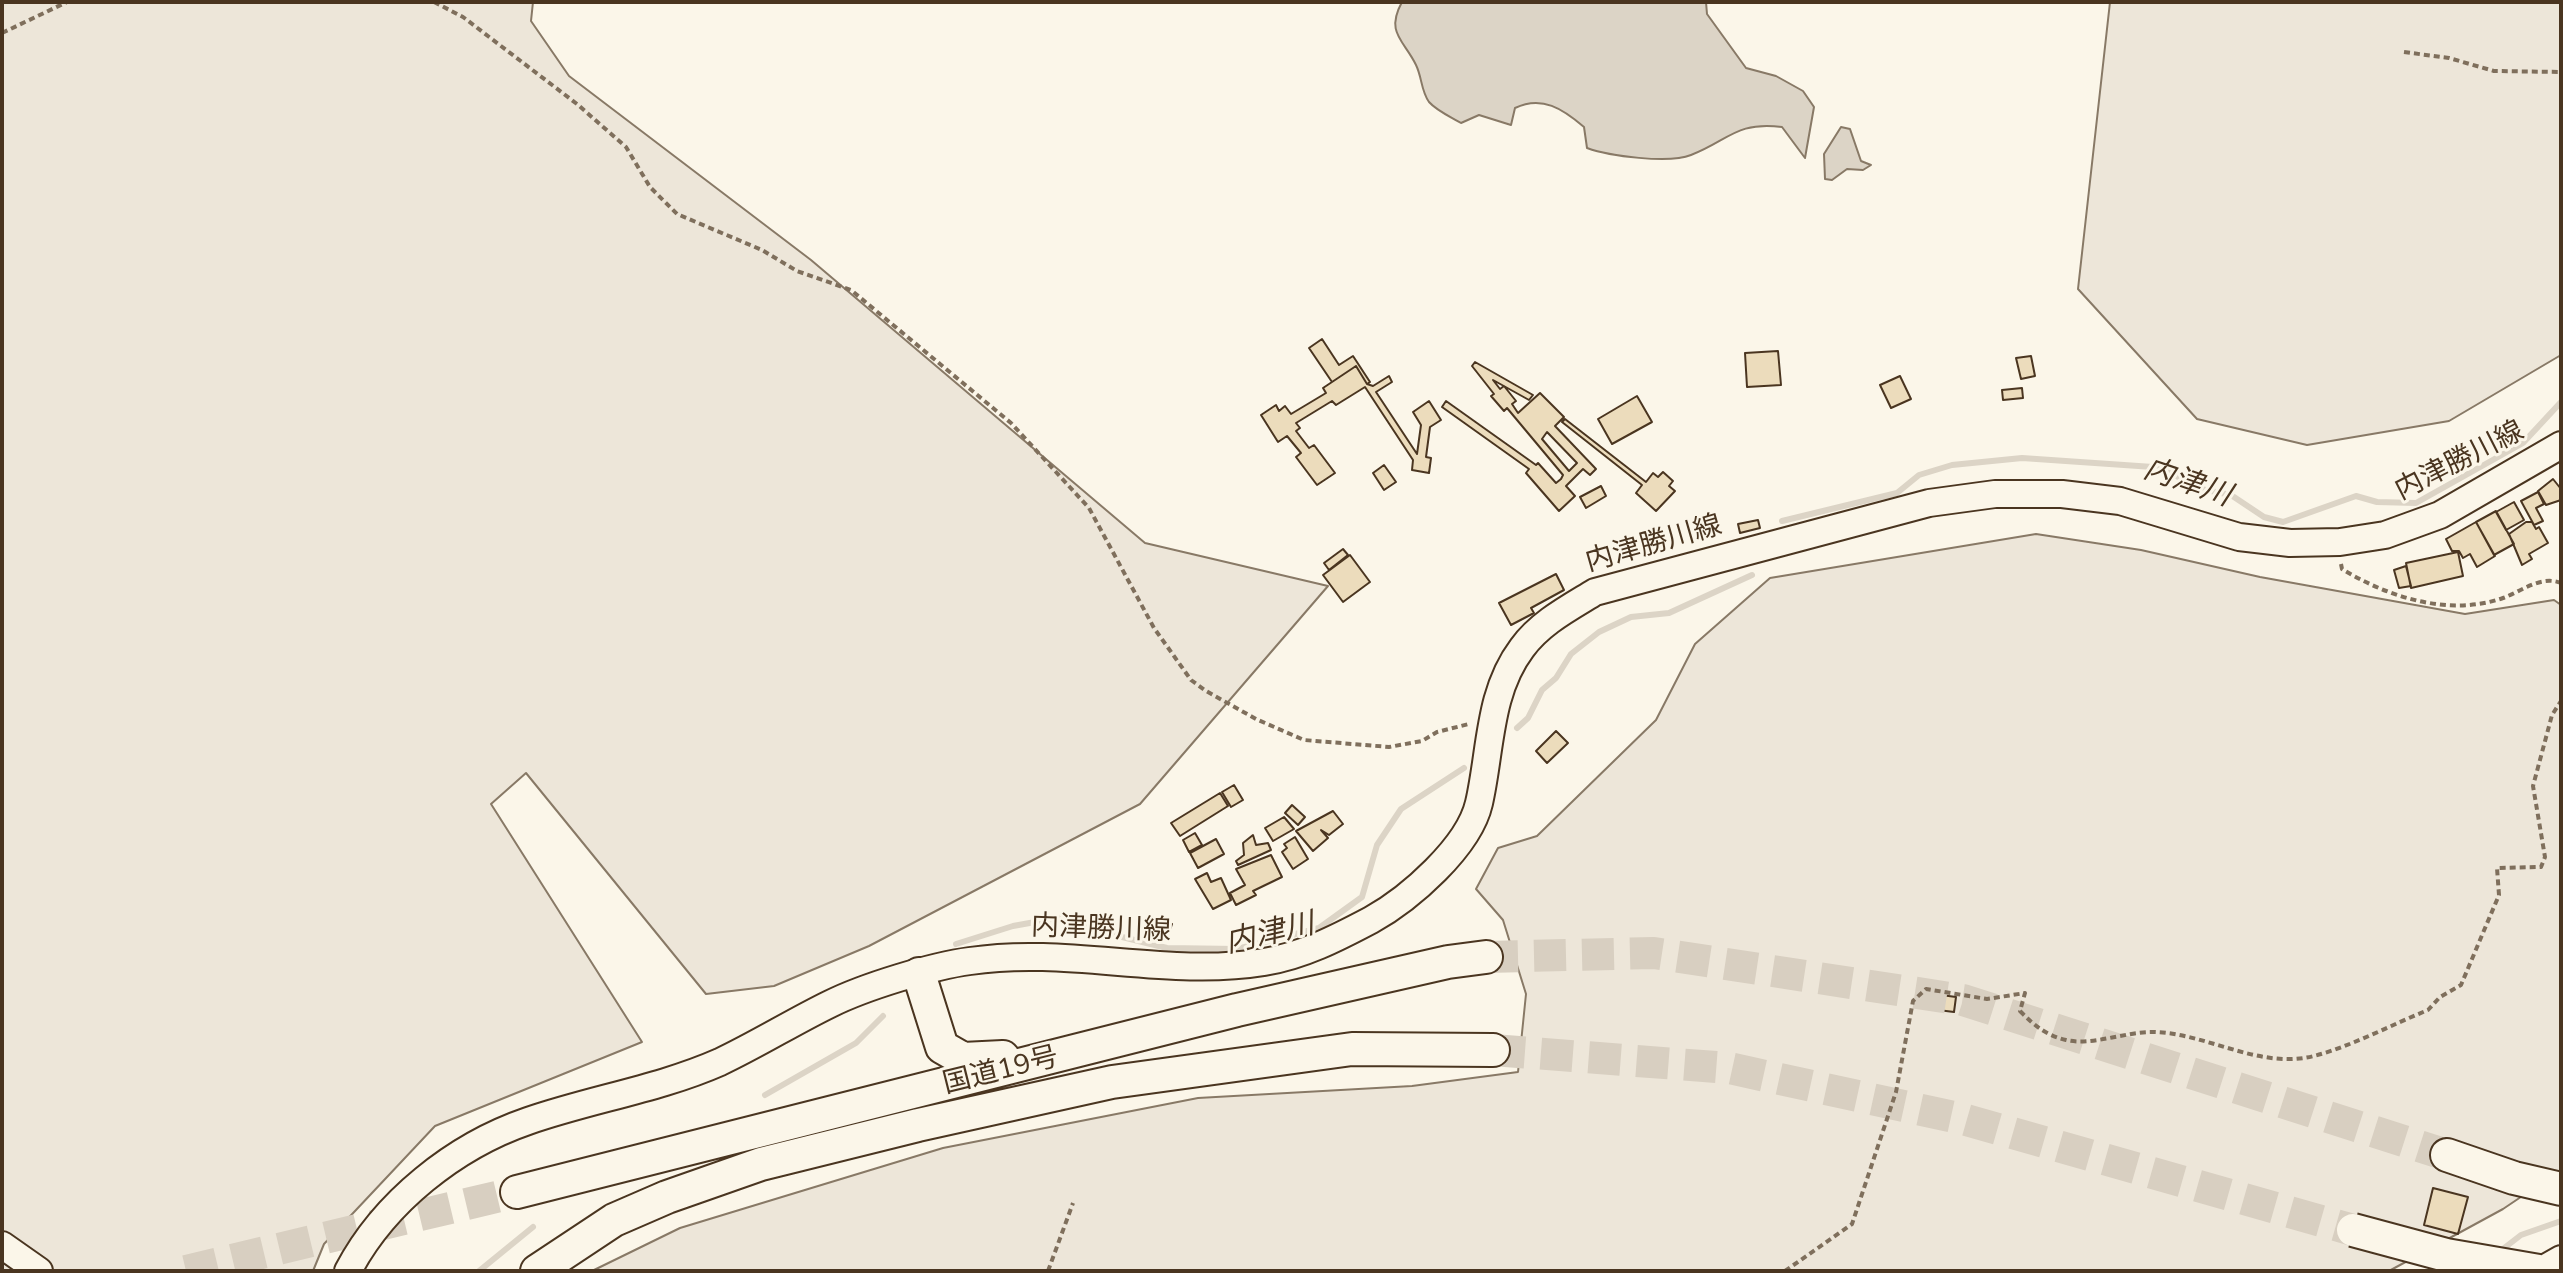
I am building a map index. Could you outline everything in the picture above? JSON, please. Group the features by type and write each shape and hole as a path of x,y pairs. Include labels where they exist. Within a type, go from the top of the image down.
{"highway":[{"name":"国道19号","path":"517,1192 1341,985 1486,957"},
{"path":"807,1120 828,1102 911,1079 938,1060 942,1047 919,974"},
{"path":"942,1047 963,1059 976,1061 1050,1045 1076,1053"},
{"name":"国道19号","path":"537,1271 614,1220 667,1197 761,1164 918,1125 1112,1082 1352,1049 1493,1050"},
{"path":"2447,1155 2514,1178 2561,1189"},
{"path":"2353,1230 2446,1255 2539,1271"}],"main road":[{"name":"内津勝川線","path":"348,1271 392,1207 459,1154 491,1136 528,1121 718,1063 834,1002 969,961 1054,956 1211,967 1264,962 1312,950 1376,917 1429,876 1461,842 1479,807 1498,692 1522,648 1553,617 1595,592 1929,503 1995,494 2062,494 2120,501 2239,537 2290,543 2340,542 2385,535 2440,515 2561,445"},
{"path":"2,1245 39,1271"}],"street":[{"path":"2539,1271 2561,1258"}],"path":[{"path":"2,33 67,2"},
{"path":"434,2 463,17 577,104 626,147 650,187 677,214 762,250 797,271 851,290 1011,423 1089,508 1154,628 1191,680 1206,691 1256,719 1304,740 1389,747 1422,741 1455,726 1492,723"},
{"path":"2404,52 2449,58 2494,71 2561,72"},
{"path":"2340,542 2342,569 2372,588 2412,601 2460,603 2500,599 2543,580 2561,583"},
{"path":"1785,1271 1852,1224 1896,1092 1913,1001 1926,989 1987,999 2025,993 2020,1011 2039,1031 2068,1041 2150,1032 2192,1035 2244,1054 2276,1056 2312,1057 2428,1010 2440,997 2461,985 2499,895 2497,868 2541,867 2545,857 2533,786 2552,715 2561,701"},
{"path":"1048,1271 1073,1203"}],"shaded area":[{"path":"2,2 533,2 531,21 569,76 811,260 1145,543 1328,586 1140,804 869,946 774,986 706,994 526,773 491,804 642,1042 435,1126 324,1244 313,1271 2,1271"},
{"path":"1402,2 1706,2 1707,14 1746,68 1776,76 1803,91 1814,107 1805,158 1782,127 1754,127 1691,155 1654,159 1587,148 1584,127 1560,110 1543,104 1525,104 1515,108 1511,125 1479,115 1461,123 1426,98 1416,65 1396,29 1395,21"},
{"path":"2110,2 2561,2 2561,355 2449,421 2307,445 2197,419 2078,289"},
{"path":"1841,127 1850,129 1861,161 1871,165 1863,170 1847,169 1832,180 1825,179 1824,154"},
{"path":"2036,534 2141,550 2260,577 2465,614 2554,600 2561,605 2561,1170 2503,1209 2389,1271 592,1271 680,1228 943,1148 1198,1098 1412,1086 1518,1072 1526,994 1503,920 1476,889 1498,848 1537,836 1656,720 1695,644 1770,578"}],"building":[{"path":"1322,339 1339,365 1353,356 1370,382 1367,384 1356,366 1332,382 1309,348"},
{"path":"1778,351 1781,385 1747,387 1745,353"},
{"path":"2031,356 2035,376 2021,379 2016,358"},
{"path":"1475,362 1533,395 1529,400 1504,386 1516,401 1512,404 1518,413 1540,393 1564,417 1555,426 1596,469 1590,475 1583,469 1566,486 1575,496 1559,511 1526,473 1529,469 1442,407 1446,401 1536,465 1538,463 1556,483 1561,479 1563,475 1507,408 1504,411 1491,396 1494,394 1472,366","holes":["1547,432 1577,463 1569,471 1542,439"]},
{"path":"1356,366 1367,384 1373,386 1389,376 1392,382 1376,392 1417,454 1421,425 1413,412 1429,401 1441,420 1430,427 1426,457 1431,458 1429,473 1412,470 1413,460 1365,387 1336,405 1332,401 1296,423 1300,428 1296,431 1309,448 1314,445 1335,473 1317,485 1296,457 1301,453 1287,436 1278,442 1261,415 1276,405 1279,411 1285,406 1291,414 1326,393 1323,388"},
{"path":"1900,376 1911,399 1891,408 1880,385"},
{"path":"2022,388 2023,398 2003,400 2002,390"},
{"path":"1637,396 1652,422 1612,444 1598,419"},
{"path":"1565,419 1646,482 1653,473 1658,477 1663,472 1673,481 1669,486 1675,491 1656,511 1636,493 1642,485 1562,422"},
{"path":"1384,465 1396,482 1384,490 1373,473"},
{"path":"2553,479 2561,489 2561,500 2546,505 2538,491"},
{"path":"1601,486 1606,496 1586,508 1580,497"},
{"path":"2538,492 2544,504 2536,508 2543,521 2534,525 2521,501"},
{"path":"2514,502 2524,520 2506,530 2496,512"},
{"path":"2496,511 2514,544 2494,555 2476,522"},
{"path":"1758,520 1760,528 1740,533 1738,524"},
{"path":"2476,522 2495,556 2477,567 2470,554 2463,558 2459,551 2452,551 2446,539"},
{"path":"2526,522 2532,522 2536,529 2539,527 2548,543 2529,554 2532,559 2522,565 2509,534"},
{"path":"1343,549 1348,555 1329,570 1324,563"},
{"path":"2458,552 2463,576 2411,588 2406,563"},
{"path":"1350,555 1370,582 1343,602 1323,575"},
{"path":"2406,566 2411,586 2399,588 2394,570"},
{"path":"1556,574 1564,590 1531,608 1534,613 1511,625 1499,603"},
{"path":"1556,731 1568,743 1547,763 1536,751"},
{"path":"1234,785 1243,800 1231,807 1222,792"},
{"path":"1220,793 1228,806 1180,836 1171,823"},
{"path":"1292,805 1305,817 1298,825 1285,813"},
{"path":"1333,811 1343,824 1329,835 1321,830 1328,838 1313,851 1296,831"},
{"path":"1284,817 1294,829 1273,841 1265,828"},
{"path":"1195,833 1202,845 1189,852 1183,840"},
{"path":"1253,835 1256,845 1268,843 1271,850 1238,865 1236,861 1244,855 1243,843"},
{"path":"1295,837 1308,859 1293,869 1282,852 1287,848 1284,844"},
{"path":"1216,839 1224,854 1198,868 1190,853"},
{"path":"1271,855 1282,877 1253,891 1256,895 1236,905 1230,893 1245,885 1236,869"},
{"path":"1207,873 1211,882 1221,878 1231,900 1213,909 1195,879"},
{"path":"1157,919 1172,924 1167,939 1153,935"},
{"path":"1941,995 1956,997 1954,1012 1938,1010"},
{"path":"2433,1188 2468,1197 2458,1234 2424,1225"}],"waterway":[{"name":"内津川","path":"1782,521 1897,493 1919,475 1952,465 2022,458 2153,467 2170,472 2196,488 2231,495 2264,517 2283,522 2356,496 2377,502 2416,503 2523,443 2561,402"},
{"name":"内津川","path":"1517,728 1528,718 1542,690 1556,678 1571,654 1599,632 1631,617 1669,613 1752,575"},
{"name":"内津川","path":"956,944 1013,926 1063,917 1114,935 1167,948 1237,949 1319,928 1362,897 1377,845 1401,809 1464,768"},
{"name":"内津川","path":"765,1095 856,1043 883,1016"},
{"path":"2499,1252 2521,1235 2561,1221"},
{"name":"内津川","path":"479,1271 533,1227"}],"tunnel":[{"path":"1486,957 1654,953 1963,1000 2447,1155"},
{"path":"1493,1050 1729,1068 1963,1119 2353,1230"},
{"path":"186,1271 517,1192"}]}
